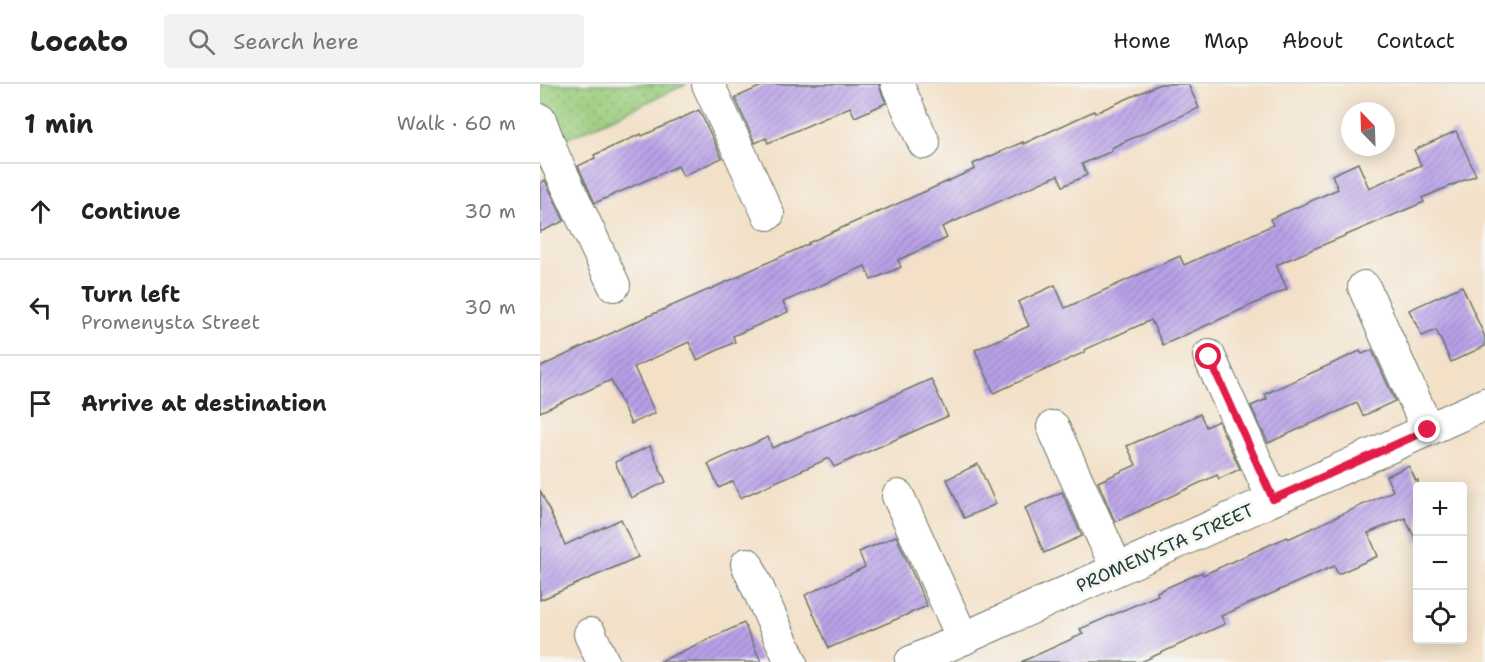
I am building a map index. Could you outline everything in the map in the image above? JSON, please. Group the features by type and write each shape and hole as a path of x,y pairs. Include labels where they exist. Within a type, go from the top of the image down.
{"street":[{"path":"708,84 768,214"},
{"path":"897,84 924,143"},
{"path":"540,120 554,157 614,285"},
{"path":"1364,287 1428,430"},
{"path":"1209,357 1273,499"},
{"name":"PROMENYSTA STREET","path":"911,662 1485,404"},
{"path":"1053,427 1117,569"},
{"path":"898,496 963,639"},
{"path":"747,564 791,662"},
{"path":"590,634 603,662"}],"green space":[{"path":"540,84 687,84 540,151"}],"building":[{"path":"766,84 879,84 886,103 855,117 850,107 768,143 766,138 755,143 735,98"},
{"path":"1160,84 1188,84 1199,108 1111,148 1112,151 1082,164 1087,175 1063,186 1058,175 942,227 947,238 898,260 901,267 871,280 865,266 783,302 788,312 733,336 735,342 697,360 689,342 634,367 655,413 631,424 611,380 540,412 540,367 808,243 975,169 973,164"},
{"path":"699,110 722,158 683,176 678,166 595,203 578,166 595,158 594,155"},
{"path":"1456,131 1476,175 1422,198 1424,202 1276,265 1287,289 1163,345 1151,320 994,393 975,350 1029,326 1018,302 1055,285 1065,308 1180,256 1184,265 1273,225 1270,219 1338,189 1332,175 1358,163 1369,188 1421,165 1414,150"},
{"path":"545,180 564,221 540,232 540,183"},
{"path":"1462,286 1485,337 1485,346 1451,362 1436,330 1422,336 1409,310"},
{"path":"1372,350 1395,401 1363,416 1357,403 1268,443 1251,406 1267,399 1265,394 1360,351 1362,354"},
{"path":"931,379 948,416 834,467 829,458 740,498 733,481 719,488 708,464 768,437 772,448"},
{"path":"1200,414 1206,427 1218,421 1240,469 1219,479 1217,475 1115,522 1098,482 1136,465 1127,446"},
{"path":"650,446 666,482 631,498 615,462"},
{"path":"978,464 996,504 964,518 947,479"},
{"path":"1409,466 1416,481 1418,480 1418,482 1413,482 1413,535 1405,518 1368,533 1378,556 1338,574 1334,566 1221,616 1225,624 1141,662 1021,662 1083,634 1080,629 1158,595 1157,592 1202,572 1203,575 1287,537 1288,539 1393,491 1386,476"},
{"path":"540,490 565,545 621,519 638,557 540,600"},
{"path":"1062,492 1082,536 1044,553 1025,508"},
{"path":"896,536 927,606 829,648 805,595 865,567 859,552"},
{"path":"744,623 761,662 659,662"}],"route":[{"path":"1209,357 1273,499 1428,430"}]}
